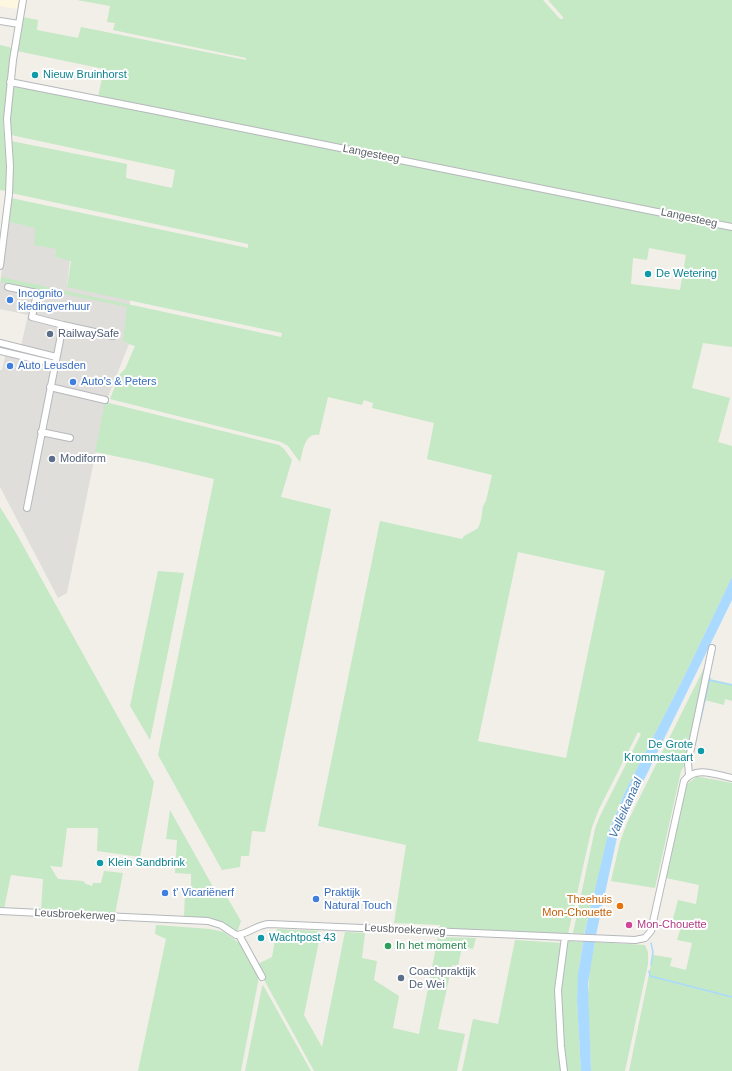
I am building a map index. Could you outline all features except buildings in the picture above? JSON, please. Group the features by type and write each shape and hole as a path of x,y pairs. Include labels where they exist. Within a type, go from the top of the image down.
{"street":[{"path":"0,266 9,194 10,166 7,124 10,82 23,0"},
{"path":"0,21 18,24"},
{"name":"Langesteeg","path":"10,82 732,227"},
{"path":"8,287 37,293 32,317 113,336"},
{"path":"27,508 63,324"},
{"path":"0,343 56,357"},
{"path":"0,350 55,364"},
{"path":"50,387 105,400"},
{"path":"41,432 70,438"},
{"name":"Leusbroekerweg","path":"0,911 208,921 221,925 234,934 239,935 259,926 270,924 636,940 645,938 650,931 683,784 690,775 688,763 712,650"},
{"path":"690,775 701,772 732,778"},
{"path":"239,935 262,978"},
{"path":"564,1071 558,990 565,937"}],"shaded area":[{"path":"0,0 19,0 17,9 0,6"},
{"path":"9,222 36,228 56,249 55,257 70,260 67,285 130,300 129,344 106,402 67,593 58,598 0,487 0,370 2,370 8,343 21,346 28,315 0,309 0,283"}],"green space":[{"path":"77,0 543,0 560,19 563,19 563,17 548,0 732,0 732,225 98,97 104,69 17,51 23,17 38,20 37,30 78,38 81,27 246,60 246,58 113,30 115,23 107,22 110,6"},
{"path":"0,45 12,49 3,123 7,167 6,191 0,190"},
{"path":"15,85 732,229 732,347 703,343 692,388 730,398 718,442 732,446 732,577 683,679 625,792 611,824 584,934 573,933 595,829 641,734 638,732 599,809 592,827 568,934 440,929 440,925 394,923 406,845 318,826 380,521 462,539 479,526 492,475 427,459 434,423 372,408 373,403 364,400 362,405 328,397 319,435 314,435 307,440 303,448 300,462 288,446 281,442 110,399 120,374 125,369 135,346 129,344 128,342 123,342 127,307 44,290 40,291 1,282 1,277 281,337 282,333 67,287 71,261 55,257 56,249 34,245 35,228 9,222 11,198 248,248 248,244 11,193 11,141 127,164 126,178 172,188 175,170 11,135 10,116 13,87","holes":["649,248 686,255 680,290 631,284 633,258 647,260","518,552 605,571 566,758 478,741"]},
{"path":"105,402 279,445 292,460 281,497 331,509 265,832 252,831 249,856 241,856 240,867 222,870 158,755 214,479 95,452"},
{"path":"0,507 16,533 154,782 140,857 97,851 98,828 67,828 62,867 50,866 58,879 83,881 92,886 93,883 101,883 104,871 123,873 115,914 41,911 43,879 11,875 4,909 0,908"},
{"path":"158,571 184,573 150,740 130,706"},
{"path":"710,656 686,763 681,771 655,888 611,881 620,842 627,823"},
{"path":"710,679 732,684 732,701 725,699 724,705 705,700"},
{"path":"696,777 732,783 732,1071 629,1071 653,955 672,958 670,966 686,970 692,943 677,940 680,930 671,926 678,900 696,904 699,885 666,878 686,785"},
{"path":"170,810 217,894 224,892 241,921 237,933 225,925 184,918 185,893 191,893 191,874 175,873 177,840 166,839"},
{"path":"156,925 210,929 224,932 242,945 258,977 258,982 241,1071 138,1071 166,939 155,934"},
{"path":"277,929 321,931 304,1015 322,1047 345,932 365,933 362,958 377,961 374,980 399,996 393,1028 419,1034 438,937 476,938 473,949 462,947 458,966 452,965 438,1029 465,1034 457,1071 314,1071 256,965 272,957"},
{"path":"515,940 561,943 555,997 561,1071 462,1071 473,1019 498,1024"},
{"path":"568,941 583,942 579,966 577,1001 581,1071 566,1071 562,1037 560,992"},
{"path":"595,942 645,945 648,952 648,964 625,1071 591,1071 588,994 590,969"},
{"path":"263,985 311,1071 245,1071"}],"water":[{"name":"Valleikanaal","path":"732,577 732,600 618,833 596,935 588,984 591,1071 581,1071 577,1001 578,973 585,931 609,830 625,792 683,679"}],"waterway":[{"path":"700,722 710,678"},
{"path":"709,680 732,685"},
{"path":"651,943 653,952 651,965"},
{"path":"649,971 650,976 732,997"}],"place":[{"name":"Nieuw Bruinhorst","path":"35,75"},
{"name":"De Wetering","path":"648,274"},
{"name":"Incognito kledingverhuur","path":"10,300"},
{"name":"RailwaySafe","path":"50,334"},
{"name":"Auto Leusden","path":"10,366"},
{"name":"Auto's & Peters","path":"73,382"},
{"name":"Modiform","path":"52,459"},
{"name":"De Grote Krommestaart","path":"701,751"},
{"name":"Klein Sandbrink","path":"100,863"},
{"name":"t’ Vicariënerf","path":"165,893"},
{"name":"Praktijk Natural Touch","path":"316,899"},
{"name":"Theehuis Mon-Chouette","path":"620,906"},
{"name":"Mon-Chouette","path":"629,925"},
{"name":"Wachtpost 43","path":"261,938"},
{"name":"In het moment","path":"388,946"},
{"name":"Coachpraktijk De Wei","path":"401,978"}]}
